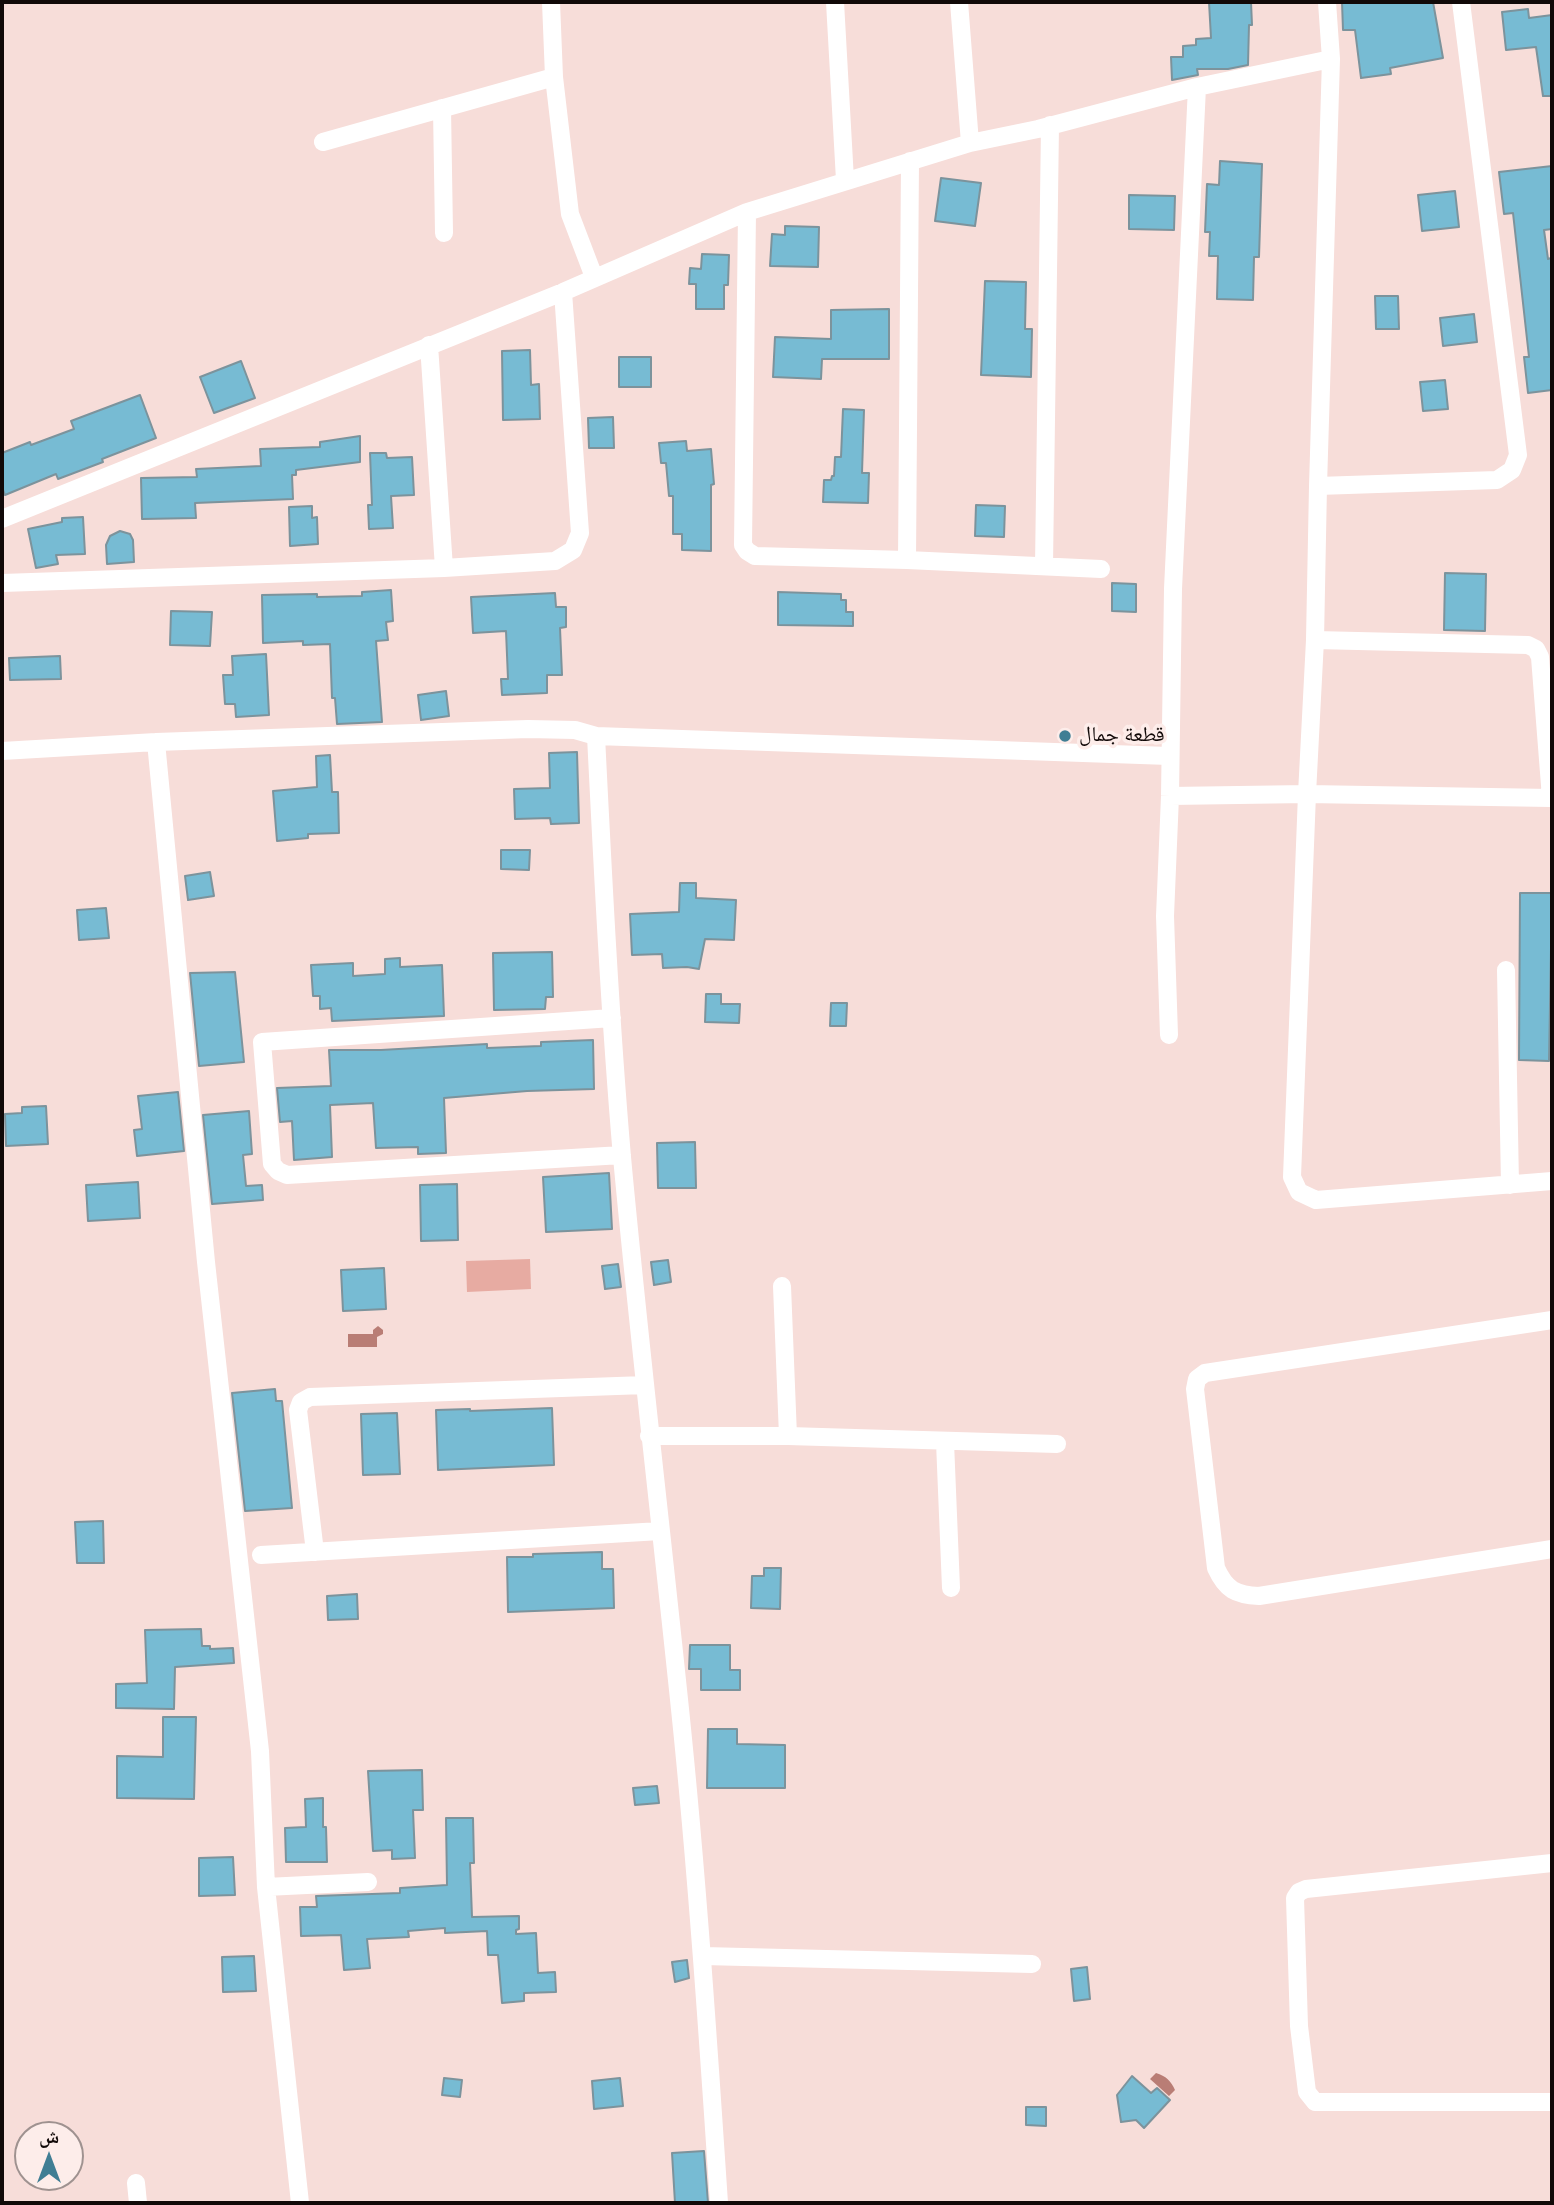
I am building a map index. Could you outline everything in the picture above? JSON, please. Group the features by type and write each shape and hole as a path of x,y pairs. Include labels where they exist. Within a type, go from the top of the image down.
{"street":[{"path":"551,2 554,77 570,214 594,277"},
{"path":"835,2 845,180"},
{"path":"959,2 970,143"},
{"path":"1327,2 1331,59 1315,640 1292,1177 1299,1192 1316,1200 1552,1181"},
{"path":"1318,486 1497,480 1512,470 1518,455 1461,2"},
{"path":"2,519 563,292 747,212 970,143 1197,87 1331,59"},
{"path":"323,142 554,77"},
{"path":"1169,1035 1165,916 1170,796 1173,575 1197,87"},
{"path":"442,108 444,233"},
{"path":"1044,566 1050,125"},
{"path":"907,560 910,161"},
{"path":"747,212 743,545 747,551 755,556 1101,569"},
{"path":"2,583 444,568 555,561 573,550 580,533 563,292"},
{"path":"429,345 444,568"},
{"path":"1315,640 1528,645 1536,649 1540,657 1552,803"},
{"path":"2,751 156,742 528,729 575,730 596,736 1169,756"},
{"path":"596,736 622,1155 649,1436 680,1709 702,1956 719,2203"},
{"path":"156,742 206,1262 260,1751 266,1887 300,2203"},
{"path":"1170,796 1307,794 1551,798"},
{"path":"1506,970 1510,1185"},
{"path":"612,1018 262,1042 272,1164 287,1175 622,1155"},
{"path":"782,1286 788,1436"},
{"path":"1552,1320 1205,1373 1197,1379 1195,1389 1216,1569 1223,1584 1243,1596 1259,1596 1552,1549"},
{"path":"315,1552 298,1410 301,1402 310,1397 645,1385"},
{"path":"649,1436 788,1436 1057,1444"},
{"path":"945,1442 951,1588"},
{"path":"261,1555 660,1531"},
{"path":"1552,1863 1306,1889 1299,1892 1295,1898 1298,2026 1307,2092 1315,2102 1552,2102"},
{"path":"266,1887 368,1882"},
{"path":"702,1956 1032,1964"},
{"path":"136,2183 138,2203"}],"shaded area":[{"path":"530,1259 531,1289 467,1292 466,1261"},
{"path":"378,1326 383,1330 383,1334 377,1337 377,1347 348,1347 348,1334 373,1334 373,1330"},
{"path":"1156,2073 1170,2081 1175,2090 1169,2096 1150,2079"}],"building":[{"path":"1209,2 1251,2 1248,65 1228,69 1197,69 1198,75 1172,80 1171,57 1183,57 1183,46 1196,45 1196,39 1211,38"},
{"path":"1342,2 1433,2 1443,58 1390,68 1391,74 1361,78 1355,30 1343,30"},
{"path":"1528,9 1529,18 1552,15 1552,96 1543,96 1536,47 1506,50 1502,12"},
{"path":"1220,161 1262,164 1259,257 1254,257 1253,300 1217,299 1218,256 1209,256 1210,232 1205,232 1207,184 1219,185"},
{"path":"1552,166 1552,229 1544,230 1552,268 1552,390 1528,393 1524,357 1529,357 1513,213 1504,214 1499,172"},
{"path":"941,178 981,183 975,226 935,221"},
{"path":"1455,191 1459,227 1422,231 1418,195"},
{"path":"1129,195 1175,196 1174,230 1129,229"},
{"path":"785,226 819,227 818,267 770,266 772,234 785,235"},
{"path":"702,254 729,255 728,285 724,285 724,309 696,309 696,284 689,284 690,268 701,269"},
{"path":"985,281 1026,282 1025,329 1032,329 1031,377 981,375"},
{"path":"1375,296 1398,296 1399,329 1376,329"},
{"path":"889,309 889,359 822,359 821,379 773,377 775,337 831,339 831,310"},
{"path":"1474,314 1477,342 1443,346 1440,318"},
{"path":"530,350 531,385 539,384 540,419 503,420 502,351"},
{"path":"619,357 651,357 651,387 619,387"},
{"path":"241,361 255,398 214,413 200,377"},
{"path":"1445,380 1448,409 1423,411 1420,382"},
{"path":"140,395 156,438 58,479 56,474 5,495 2,487 2,453 74,429 71,421"},
{"path":"843,409 864,410 862,473 869,473 868,503 823,502 824,480 831,480 834,476 835,457 841,457"},
{"path":"613,417 614,448 589,448 588,418"},
{"path":"360,436 360,462 296,470 296,475 292,475 293,499 195,503 196,518 142,519 141,478 197,477 196,469 261,466 260,449 320,447 320,442"},
{"path":"686,441 687,451 711,449 714,484 711,485 711,551 682,550 682,534 673,534 673,496 669,496 666,463 661,463 659,443"},
{"path":"370,453 386,453 387,458 412,457 414,495 391,496 393,528 369,529 368,505 372,505"},
{"path":"976,505 1005,506 1004,537 975,536"},
{"path":"312,506 312,518 317,517 318,544 290,546 289,507"},
{"path":"83,517 85,554 56,555 58,564 36,568 28,529 62,522 62,518"},
{"path":"120,531 130,534 133,540 134,562 107,564 106,545 110,536"},
{"path":"1445,573 1486,574 1485,631 1444,630"},
{"path":"1112,583 1136,584 1136,612 1112,611"},
{"path":"391,590 393,621 386,622 388,640 376,641 382,722 337,724 335,698 332,698 330,644 303,645 303,641 263,643 262,595 362,596 362,592"},
{"path":"778,592 841,594 841,600 846,600 846,612 853,612 853,626 778,625"},
{"path":"555,593 556,607 566,607 566,627 560,628 562,675 547,675 547,693 502,695 501,679 508,679 506,631 473,633 471,597"},
{"path":"171,611 212,612 210,646 170,645"},
{"path":"266,654 269,715 236,717 235,704 225,704 223,675 233,675 232,656"},
{"path":"60,656 61,679 10,680 9,658"},
{"path":"446,691 449,716 421,720 418,695"},
{"path":"577,752 579,823 551,824 550,818 515,819 514,789 550,788 549,753"},
{"path":"330,755 332,792 338,792 339,833 308,834 308,838 277,841 273,791 317,787 316,756"},
{"path":"501,850 530,850 529,870 501,869"},
{"path":"210,872 214,896 188,900 185,876"},
{"path":"680,883 696,883 696,898 736,900 734,940 705,939 699,969 663,968 662,954 632,955 630,914 679,912"},
{"path":"1520,893 1552,893 1549,1061 1519,1060"},
{"path":"106,908 109,938 79,940 77,910"},
{"path":"552,952 553,997 546,997 545,1009 494,1010 493,953"},
{"path":"400,958 400,967 442,965 444,1016 332,1021 331,1008 320,1009 320,996 313,996 311,965 353,963 353,976 385,974 385,959"},
{"path":"235,972 244,1062 199,1066 190,973"},
{"path":"706,994 721,994 721,1004 740,1004 739,1023 705,1022"},
{"path":"831,1003 847,1003 846,1026 830,1026"},
{"path":"593,1040 594,1089 444,1098 446,1153 418,1154 418,1147 376,1148 373,1103 330,1105 332,1157 294,1160 292,1121 280,1122 277,1088 331,1086 329,1050 487,1044 487,1048 541,1046 541,1042"},
{"path":"178,1092 184,1151 137,1156 134,1130 142,1129 138,1096"},
{"path":"46,1106 48,1144 6,1146 5,1114 22,1113 22,1107"},
{"path":"249,1111 252,1154 243,1155 246,1186 262,1185 263,1200 212,1204 203,1115"},
{"path":"695,1142 696,1188 658,1188 657,1143"},
{"path":"609,1173 612,1229 546,1232 543,1177"},
{"path":"138,1182 140,1218 88,1221 86,1185"},
{"path":"457,1184 458,1240 421,1241 420,1185"},
{"path":"668,1260 671,1282 654,1285 651,1262"},
{"path":"618,1264 621,1287 605,1289 602,1266"},
{"path":"384,1268 386,1309 343,1311 341,1270"},
{"path":"275,1389 276,1401 282,1401 292,1508 245,1511 232,1393"},
{"path":"552,1408 554,1465 438,1470 436,1410"},
{"path":"397,1413 400,1474 363,1475 361,1414"},
{"path":"103,1521 104,1563 77,1563 75,1522"},
{"path":"602,1552 602,1569 613,1569 614,1608 508,1612 507,1557"},
{"path":"764,1568 781,1568 780,1609 751,1608 752,1576 764,1576"},
{"path":"357,1594 358,1619 328,1620 327,1596"},
{"path":"201,1629 202,1646 210,1646 210,1649 233,1648 234,1663 175,1667 174,1709 116,1708 116,1684 147,1683 145,1630"},
{"path":"690,1645 730,1645 730,1670 740,1670 740,1690 701,1690 701,1669 689,1669"},
{"path":"163,1717 196,1717 194,1799 117,1798 117,1756 163,1757"},
{"path":"708,1729 737,1729 737,1744 785,1745 785,1788 707,1788"},
{"path":"422,1770 423,1810 413,1810 415,1858 392,1859 392,1850 373,1851 368,1771"},
{"path":"657,1786 659,1803 635,1805 633,1788"},
{"path":"323,1798 327,1862 286,1862 285,1828 306,1827 305,1799"},
{"path":"446,1818 473,1818 474,1863 470,1863 472,1917 519,1916 519,1929 516,1934 536,1933 538,1973 555,1972 556,1992 524,1993 524,2001 502,2003 498,1955 488,1955 487,1931 445,1933 445,1928 408,1931 409,1937 367,1939 370,1968 344,1970 341,1935 301,1936 300,1907 317,1907 316,1896 400,1893 400,1888 447,1885"},
{"path":"233,1857 235,1895 199,1896 199,1858"},
{"path":"254,1956 256,1991 223,1992 222,1957"},
{"path":"687,1960 689,1978 675,1982 672,1962"},
{"path":"1087,1967 1090,1999 1074,2001 1071,1969"},
{"path":"1132,2076 1151,2093 1157,2088 1170,2100 1144,2128 1136,2120 1121,2122 1117,2095"},
{"path":"444,2078 462,2080 460,2097 442,2095"},
{"path":"620,2078 623,2106 594,2109 592,2081"},
{"path":"1026,2107 1046,2107 1046,2126 1026,2125"},
{"path":"704,2151 708,2203 675,2203 672,2153"}],"place":[{"name":"قطعة جمال","path":"1065,736"}]}
